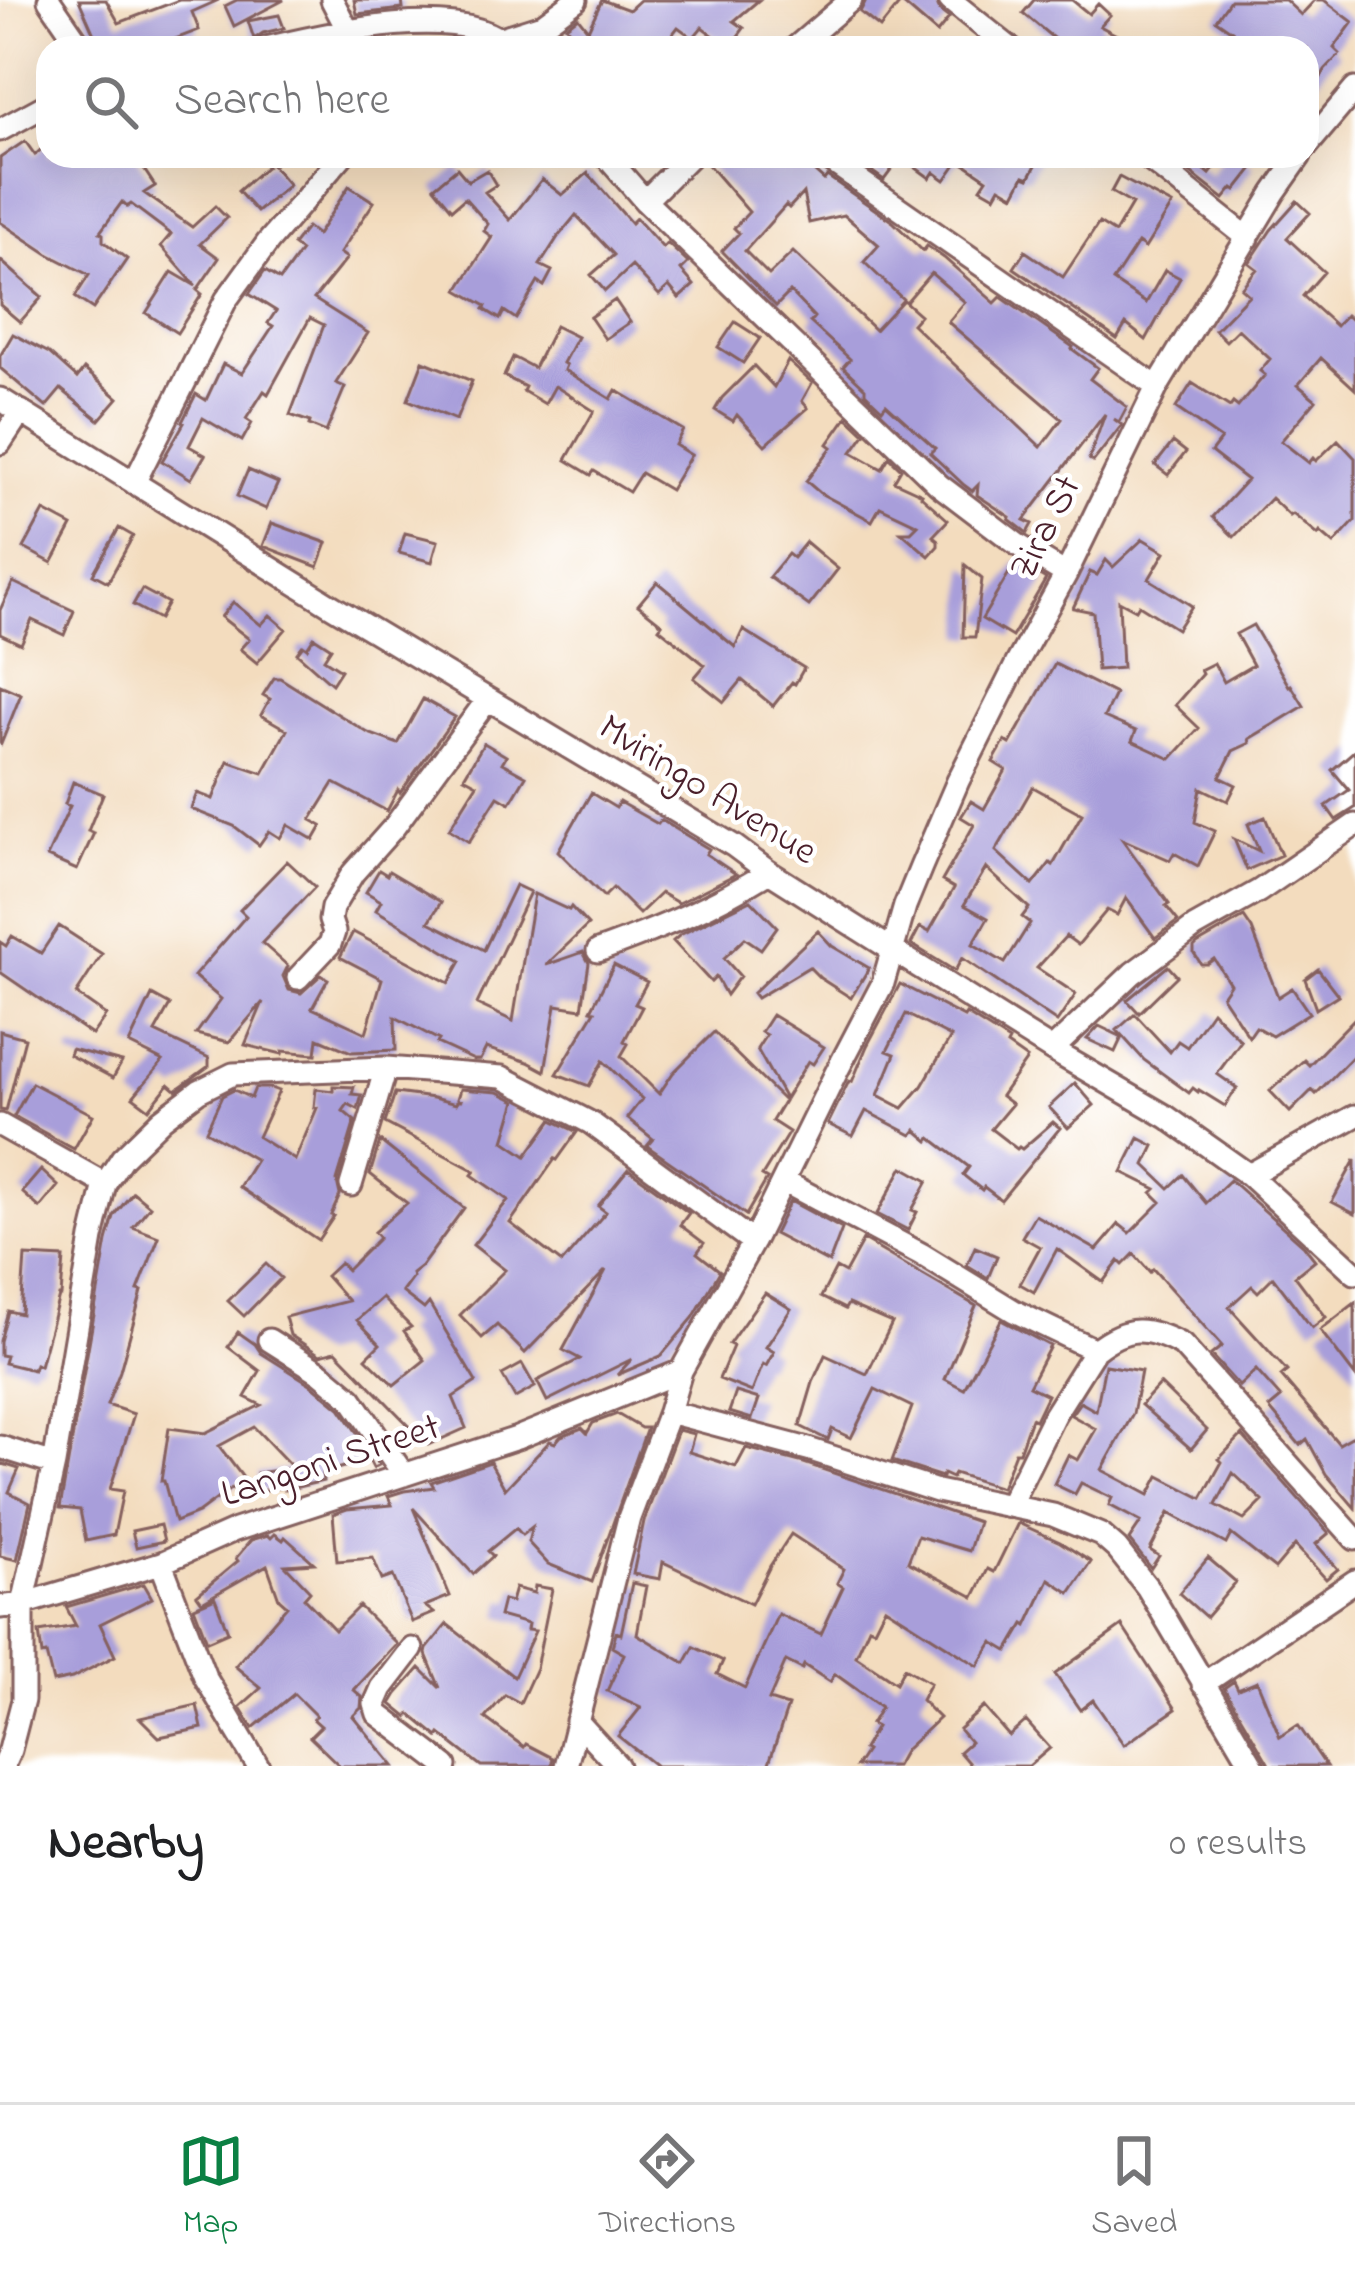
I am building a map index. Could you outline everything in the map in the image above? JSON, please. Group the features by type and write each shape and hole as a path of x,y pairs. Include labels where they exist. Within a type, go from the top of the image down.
{"street":[{"path":"49,0 74,36"},
{"path":"332,0 348,36"},
{"path":"520,36 576,0"},
{"path":"809,36 851,0"},
{"path":"950,0 995,36"},
{"path":"361,36 449,21 494,36"},
{"path":"1319,132 1355,89"},
{"path":"0,130 36,110"},
{"path":"134,483 226,300 332,168"},
{"path":"616,168 939,485 1018,545 1066,574"},
{"path":"645,201 679,168"},
{"path":"841,168 1157,387"},
{"path":"1160,168 1248,238"},
{"name":"Zira St","path":"566,1766 629,1519 681,1371 753,1242 884,982 905,906 958,781 1157,387 1292,168"},
{"name":"Mviringo Avenue","path":"0,399 734,846 893,951 1167,1118 1249,1175 1355,1274"},
{"path":"0,443 21,411"},
{"path":"298,978 330,944 332,908 353,874 394,827 488,699"},
{"path":"1052,1050 1133,973 1195,927 1259,891 1355,825"},
{"path":"598,951 666,927 769,872"},
{"path":"351,1185 386,1068"},
{"path":"3,1766 23,1700 11,1606 54,1464 104,1184 122,1158 162,1119 200,1091 233,1074 386,1068 502,1077 592,1123 753,1242"},
{"path":"1249,1175 1355,1116"},
{"path":"0,1125 104,1184"},
{"path":"783,1180 921,1254 1014,1311 1095,1351"},
{"path":"1009,1506 1054,1415 1095,1351 1113,1336 1132,1330 1158,1332 1182,1345 1355,1539"},
{"path":"269,1340 322,1373 351,1398 404,1475"},
{"name":"Langoni Street","path":"11,1606 161,1563 235,1530 518,1438 681,1371"},
{"path":"669,1412 808,1449 937,1491 1053,1515 1101,1535 1147,1587 1253,1766"},
{"path":"0,1448 54,1464"},
{"path":"161,1563 205,1678 258,1766"},
{"path":"1202,1684 1355,1581"},
{"path":"412,1649 375,1703 379,1714 446,1766"},
{"path":"578,1721 618,1766"}],"building":[{"path":"79,0 106,0 119,23 179,0 219,0 192,12 199,30 183,36 95,36"},
{"path":"237,0 284,0 234,26 225,6"},
{"path":"354,0 402,0 403,9 357,14"},
{"path":"602,0 629,10 640,0 759,0 734,21 744,28 738,36 714,36 702,27 690,36 678,27 671,36 574,36 566,26 578,17 588,30"},
{"path":"866,0 935,0 949,18 937,33 901,2 880,28 860,12"},
{"path":"1034,0 1072,0 1089,14 1098,4 1110,15 1100,26 1119,36 1051,36 1023,13"},
{"path":"1230,0 1285,0 1301,15 1315,0 1324,0 1353,22 1334,48 1340,54 1319,81 1319,36 1228,36 1232,31 1216,20"},
{"path":"279,15 284,28 253,36 248,21"},
{"path":"25,141 36,154 36,168 143,168 155,186 144,193 192,227 215,206 227,218 200,244 219,258 177,333 146,313 172,272 196,286 161,246 171,234 122,202 100,232 103,241 127,259 93,309 75,297 89,275 0,222 0,158"},
{"path":"264,168 274,168 289,185 257,212 238,191"},
{"path":"457,168 468,181 487,170 496,185 485,192 510,220 542,179 562,195 588,173 631,223 636,218 663,248 667,243 688,263 681,270 694,285 679,298 669,286 659,295 632,266 605,291 591,275 614,255 576,215 540,265 552,271 544,286 538,282 516,319 504,311 500,319 458,290 492,237 484,231 488,224 465,198 452,209 434,187"},
{"path":"711,168 810,168 824,180 827,176 893,222 923,251 927,246 944,258 995,303 1001,297 1098,368 1090,379 1127,407 1119,422 1114,419 1122,425 1093,462 1089,459 1105,414 1024,520 1032,524 1027,533 977,495 978,485 972,491 964,485 930,453 935,448 886,404 882,409 865,393 843,367 850,359 810,322 814,317 790,292 776,306 722,251 739,233 734,228 749,212","holes":["803,193 809,223 844,215 879,245 864,262 906,302 931,273 965,302 948,322 1062,419 1041,447 912,324 920,315 903,300 875,330 793,252 769,275 745,251"]},
{"path":"867,168 893,168 884,180"},
{"path":"916,168 953,168 945,180 934,172 930,178"},
{"path":"971,168 1034,168 1014,195 1000,187 995,196 981,188 987,179"},
{"path":"1184,168 1203,168 1210,174 1215,168 1253,168 1224,199"},
{"path":"1119,177 1172,205 1145,248 1138,243 1113,281 1146,303 1165,270 1180,278 1146,340 1126,324 1117,339 1014,268 1025,251 1063,277 1099,223 1115,233 1132,204 1111,192"},
{"path":"349,186 374,202 340,253 347,258 314,299 368,333 336,383 345,387 326,432 290,415 324,325 310,318 268,394 264,391 246,419 252,423 242,441 203,418 189,446 205,455 191,479 162,461 196,394 206,400 223,364 242,373 273,326 268,323 276,311 249,294 265,271 280,280 301,251 293,245 307,227 317,235"},
{"path":"1297,201 1310,213 1287,238 1324,272 1303,296 1336,326 1346,315 1355,323 1355,389 1321,358 1298,385 1316,400 1281,441 1309,463 1338,440 1355,458 1355,521 1334,544 1271,498 1234,537 1213,517 1247,480 1211,452 1221,439 1176,408 1192,383 1230,407 1233,403 1238,407 1265,375 1260,371 1270,359 1238,329 1226,341 1215,330 1249,295 1241,288 1257,269 1249,263"},
{"path":"0,260 42,297 20,322 0,305"},
{"path":"615,300 630,322 605,339 590,317"},
{"path":"735,322 760,338 743,363 718,347"},
{"path":"555,326 577,337 564,370 611,399 616,390 683,430 675,445 691,455 670,490 641,473 629,492 566,460 594,411 555,386 545,404 504,376 513,357 534,368"},
{"path":"13,334 49,353 77,378 84,369 118,398 99,420 61,389 46,407 0,368 0,356"},
{"path":"423,361 472,381 456,420 408,400"},
{"path":"788,361 812,383 802,401 808,408 765,445 737,415 733,421 715,410 754,366 774,387"},
{"path":"847,417 865,434 852,452 882,469 889,457 901,469 894,481 922,494 948,520 933,536 938,546 929,556 901,532 911,532 918,525 880,507 872,521 806,481"},
{"path":"1173,442 1186,452 1168,475 1155,465"},
{"path":"248,470 278,483 266,509 237,496"},
{"path":"44,511 72,526 52,563 24,548"},
{"path":"272,523 327,543 318,567 263,546"},
{"path":"119,528 133,536 108,582 93,574"},
{"path":"405,533 438,541 432,562 399,553"},
{"path":"1143,539 1165,552 1149,579 1192,606 1177,629 1139,605 1136,610 1119,601 1122,668 1097,670 1093,612 1073,608 1090,572 1097,575 1106,560 1113,567"},
{"path":"806,542 838,569 809,606 769,577 788,554 793,558"},
{"path":"1016,561 1046,579 1012,637 982,619"},
{"path":"965,565 982,579 975,637 963,637"},
{"path":"13,582 74,611 64,635 32,620 21,644 0,634 0,610"},
{"path":"657,582 735,647 743,630 804,668 795,684 773,706 742,680 724,702 694,678 705,665 638,605"},
{"path":"142,589 168,603 159,619 133,605"},
{"path":"233,602 261,625 270,615 286,629 257,663 240,649 249,639 221,617"},
{"path":"1253,625 1304,706 1233,751 1220,777 1236,785 1228,801 1201,788 1195,822 1215,831 1198,866 1174,853 1170,860 1122,839 1178,921 1155,938 1126,898 1117,915 1107,910 1078,945 1066,936 1037,968 1076,994 1057,1022 962,958 955,971 911,944 920,927 929,932 954,888 942,881 974,825 961,817 971,801 984,809 1006,770 993,762 1005,741 1010,744 1055,664 1115,694 1104,717 1136,731 1132,741 1171,759 1199,728 1175,705 1202,674 1200,670 1214,663 1224,682 1253,665 1236,634","holes":["1033,787 1082,814 1053,865 1033,885 996,851","986,868 1029,908 1022,917 1030,923 1005,963 973,944 988,918 964,905"]},
{"path":"314,637 331,648 324,659 341,670 332,684 297,653"},
{"path":"274,678 368,733 398,744 423,699 455,717 387,811 334,783 311,820 322,826 314,840 288,825 280,838 269,831 259,845 234,826 191,809 197,793 213,799 228,761 263,773 287,730 261,715 270,699 263,695"},
{"path":"0,685 21,694 1,744 0,743"},
{"path":"484,743 506,756 502,763 526,776 510,803 498,796 469,842 449,829 477,784 464,777"},
{"path":"1355,750 1355,808 1336,820 1326,806 1349,790 1332,770"},
{"path":"73,782 103,794 88,831 94,833 77,870 47,857 70,806 65,804"},
{"path":"591,793 616,808 619,802 658,824 661,820 709,849 706,854 736,874 678,903 661,893 639,914 613,888 604,897 558,851"},
{"path":"1265,817 1281,855 1247,870 1234,839 1259,851 1248,824"},
{"path":"287,861 315,887 262,943 288,966 283,976 289,990 301,993 321,975 328,979 312,1008 366,1033 382,979 340,957 353,932 449,983 461,961 376,910 381,901 366,892 379,870 387,875 389,871 441,902 429,922 484,950 515,885 530,892 477,1004 513,1021 534,894 571,907 588,925 546,965 583,952 589,963 582,1009 556,1005 545,1071 486,1048 480,1060 474,1060 395,1017 396,1050 351,1052 318,1038 316,1054 282,1054 245,1045 263,1002 229,1042 196,1034 221,999 194,976 246,916 240,910"},
{"path":"751,900 777,927 761,949 745,938 724,958 740,976 726,995 716,977 711,982 673,941"},
{"path":"1244,917 1278,997 1292,988 1309,1013 1272,1036 1256,1027 1249,1037 1222,996 1230,984 1214,959 1201,964 1194,953 1197,944"},
{"path":"59,926 102,954 76,994 106,1015 92,1035 0,972 0,942 6,946 12,936 41,953"},
{"path":"818,931 832,946 869,968 851,998 809,967 757,998 753,993"},
{"path":"614,965 647,982 635,1004 642,1007 621,1056 659,1094 714,1032 784,1101 772,1121 789,1132 762,1176 767,1179 746,1215 647,1146 653,1139 627,1118 642,1099 603,1061 589,1086 557,1074 595,1011 591,1010"},
{"path":"1168,966 1177,976 1139,1013 1127,1000"},
{"path":"1318,969 1338,995 1316,1009 1305,979"},
{"path":"900,984 966,1014 1009,1041 1007,1045 1027,1059 1001,1096 1012,1104 991,1129 1022,1149 1053,1122 1060,1128 1001,1200 963,1175 969,1167 916,1130 912,1135 866,1111 853,1136 828,1124","holes":["906,1014 951,1037 903,1108 878,1095 895,1054 887,1051"]},
{"path":"152,995 170,1005 155,1032 209,1058 209,1066 176,1090 169,1084 149,1109 133,1097 163,1061 129,1044"},
{"path":"1212,1011 1241,1041 1217,1074 1237,1088 1225,1106 1199,1090 1193,1088 1189,1093 1144,1060 1117,1030 1135,1014 1170,1052 1178,1041 1187,1047"},
{"path":"772,1015 824,1047 813,1064 808,1061 785,1099 757,1049"},
{"path":"1355,1018 1355,1054 1316,1094 1312,1090 1290,1112 1270,1091 1304,1060 1309,1065"},
{"path":"1099,1026 1122,1037 1115,1052 1087,1039"},
{"path":"0,1031 25,1038 6,1111 0,1110"},
{"path":"71,1049 122,1062 113,1078 69,1055"},
{"path":"32,1083 93,1115 74,1149 14,1116"},
{"path":"1075,1083 1094,1105 1068,1128 1049,1107"},
{"path":"333,1086 354,1087 352,1094 362,1095 358,1109 348,1104 343,1111 355,1121 337,1181 340,1195 334,1216 318,1240 239,1187 256,1160 206,1131 222,1096 234,1090 251,1098 255,1088 271,1088 279,1091 258,1137 295,1160 317,1108 316,1089 333,1091"},
{"path":"460,1089 498,1092 516,1101 504,1141 526,1156 552,1120 577,1132 510,1223 562,1263 606,1212 598,1206 628,1169 689,1213 680,1225 704,1243 697,1253 720,1271 693,1318 661,1356 617,1375 632,1359 547,1401 537,1381 580,1359 563,1350 606,1270 525,1353 497,1325 482,1338 460,1315 505,1270 473,1245 508,1200 472,1175 475,1171 385,1123 395,1093 456,1104 462,1101 457,1099"},
{"path":"1139,1138 1154,1146 1145,1165 1169,1188 1183,1175 1206,1203 1230,1180 1315,1260 1295,1276 1326,1317 1312,1328 1273,1277 1258,1292 1252,1286 1229,1307 1287,1371 1281,1376 1339,1444 1355,1435 1355,1508 1326,1474 1307,1439 1300,1445 1269,1408 1281,1398 1256,1370 1239,1386 1211,1355 1222,1346 1134,1254 1123,1265 1119,1261 1103,1282 1057,1249 1034,1292 1020,1284 1040,1247 1022,1237 1035,1215 1097,1250 1119,1224 1130,1233 1161,1202 1152,1193 1156,1189 1122,1172"},
{"path":"380,1141 464,1208 402,1292 424,1309 429,1303 476,1382 453,1397 466,1428 428,1445 336,1351 320,1355 290,1335 285,1317 348,1301 326,1276 340,1263 347,1270 379,1238 374,1232 407,1203 370,1174","holes":["382,1298 411,1327 404,1331 425,1360 394,1385 366,1358 380,1344 357,1320"]},
{"path":"1355,1160 1355,1214 1332,1202"},
{"path":"903,1167 928,1181 912,1210 917,1212 908,1230 877,1214"},
{"path":"41,1170 58,1186 40,1208 22,1192"},
{"path":"133,1192 150,1206 133,1227 159,1237 138,1290 142,1291 107,1405 134,1414 110,1489 123,1491 114,1535 86,1541 80,1510 60,1508 107,1241 114,1216"},
{"path":"790,1201 842,1229 829,1263 774,1234"},
{"path":"863,1240 976,1306 945,1379 964,1389 1001,1320 1050,1346 1029,1386 1047,1395 1035,1420 1031,1418 1001,1488 892,1461 912,1407 875,1389 851,1438 832,1429 828,1440 800,1426 825,1355 867,1374 892,1323 821,1297 836,1268 845,1273"},
{"path":"975,1247 997,1256 988,1278 967,1265"},
{"path":"25,1256 64,1258 61,1296 40,1366 35,1364 33,1370 4,1363 6,1356 0,1355 8,1311 21,1314"},
{"path":"266,1264 281,1278 244,1316 228,1301"},
{"path":"765,1293 791,1309 766,1347 774,1352 763,1364 752,1392 719,1379 733,1346 729,1344"},
{"path":"1355,1303 1355,1376 1320,1330"},
{"path":"238,1332 340,1408 379,1465 373,1468 369,1460 322,1473 323,1481 260,1491 257,1473 293,1468 254,1427 219,1446 244,1479 198,1513 175,1522 161,1481 169,1428 205,1433 261,1405 245,1397 260,1371 228,1347"},
{"path":"522,1364 535,1387 515,1398 502,1375"},
{"path":"1105,1365 1141,1371 1133,1414 1102,1470 1149,1495 1159,1476 1202,1498 1222,1462 1219,1459 1242,1435 1329,1533 1316,1544 1338,1569 1326,1579 1295,1545 1275,1569 1231,1534 1226,1544 1169,1513 1150,1550 1159,1556 1151,1568 1129,1540 1141,1522 1109,1505 1112,1498 1081,1483 1075,1494 1054,1484 1068,1455 1078,1460 1096,1429 1071,1415 1080,1402 1096,1411","holes":["1233,1473 1263,1501 1244,1520 1216,1505"]},
{"path":"1160,1384 1207,1430 1191,1449 1141,1405"},
{"path":"736,1392 759,1399 752,1419 729,1412"},
{"path":"617,1414 647,1428 592,1582 548,1564 528,1542 532,1527 522,1535 516,1528 488,1551 493,1556 473,1574 413,1508 450,1596 425,1606 434,1613 412,1622 393,1576 382,1580 373,1558 337,1561 333,1514 392,1505 388,1496 434,1487 431,1482 490,1462 505,1489 550,1441 555,1443 582,1428 587,1433 593,1423"},
{"path":"678,1430 694,1434 689,1452 736,1467 746,1448 978,1522 969,1551 918,1536 908,1562 974,1597 988,1569 994,1572 1018,1523 1091,1562 1070,1593 1049,1579 1027,1626 1008,1651 993,1642 978,1666 885,1607 856,1656 896,1683 904,1668 930,1683 921,1700 939,1718 905,1750 896,1766 856,1766 881,1707 835,1674 830,1682 804,1665 802,1669 786,1661 769,1700 788,1706 768,1766 656,1766 618,1736 641,1707 607,1691 624,1654 612,1647 616,1632 621,1634 632,1583 646,1586 637,1634 685,1663 694,1647 723,1661 717,1674 745,1688 778,1614 821,1634 843,1587 837,1583 844,1569 791,1534 751,1604 663,1562 660,1579 633,1574 644,1521"},
{"path":"0,1463 19,1469 9,1492 30,1503 17,1560 0,1556"},
{"path":"160,1525 164,1541 136,1547 132,1531"},
{"path":"275,1534 314,1563 285,1565 310,1591 304,1598 335,1630 359,1606 397,1644 354,1690 362,1697 361,1708 353,1716 394,1766 340,1766 310,1737 321,1726 294,1694 253,1728 240,1707 261,1688 235,1666 287,1606 279,1599 267,1565 202,1602 197,1595 238,1561 251,1540"},
{"path":"1208,1558 1236,1582 1206,1617 1179,1593"},
{"path":"144,1584 152,1598 100,1624 115,1656 72,1678 53,1682 39,1632 76,1626 66,1607"},
{"path":"535,1586 552,1589 536,1668 520,1703 505,1695 485,1718 524,1747 553,1758 551,1766 481,1766 391,1704 420,1668 440,1688 426,1654 447,1624 514,1677 535,1631 527,1630 528,1624 499,1616 503,1600 511,1602 515,1588 534,1593"},
{"path":"215,1598 228,1632 207,1641 194,1607"},
{"path":"1122,1626 1176,1709 1124,1745 1093,1700 1080,1710 1055,1674"},
{"path":"1234,1681 1238,1689 1257,1681 1280,1737 1298,1725 1326,1766 1270,1766 1224,1688"},
{"path":"197,1705 202,1728 159,1737 140,1718"},
{"path":"984,1707 1009,1736 1026,1721 1050,1748 1029,1766 971,1766 959,1752 970,1742 959,1729"}]}
